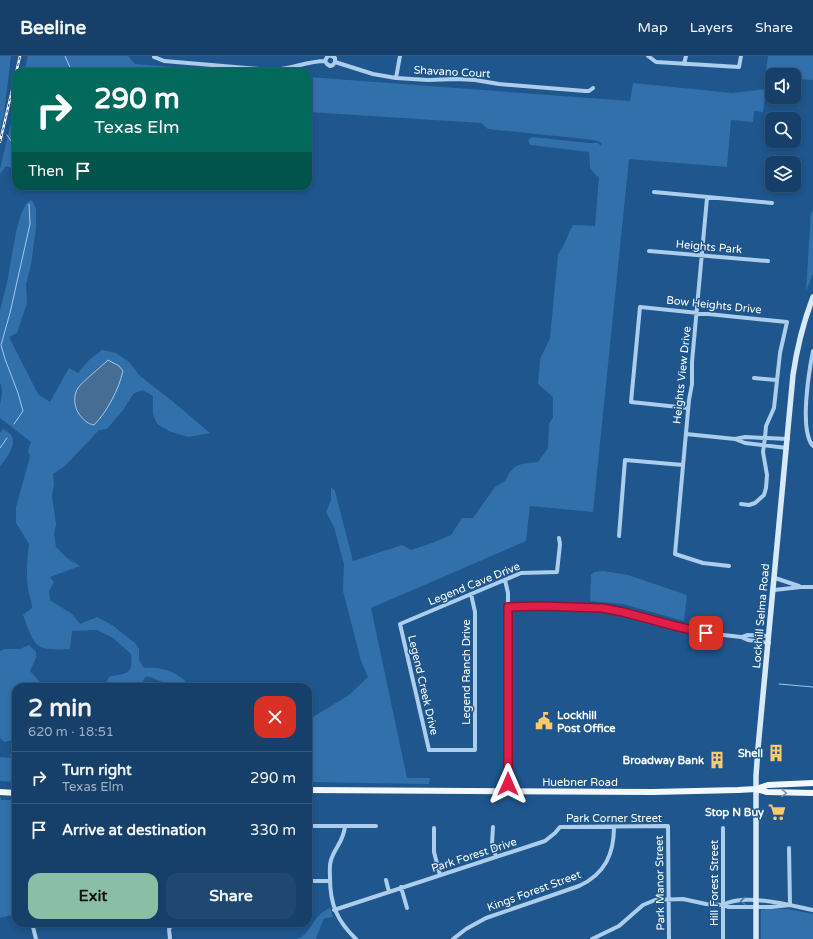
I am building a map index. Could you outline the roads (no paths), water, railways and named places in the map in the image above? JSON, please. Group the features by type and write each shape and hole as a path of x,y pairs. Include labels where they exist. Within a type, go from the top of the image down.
{"main road":[{"name":"Lockhill Selma Road","path":"756,939 756,789 758,748 793,375 798,346 813,297"},
{"name":"Huebner Road","path":"312,790 653,792 756,789 768,785 813,783"},
{"name":"Huebner Road","path":"756,789 767,792 813,793"},
{"path":"0,792 12,793"}],"street":[{"path":"325,61 326,57 330,56 334,58 335,62"},
{"path":"396,78 400,56"},
{"path":"648,56 656,62 739,68 741,56"},
{"path":"684,64 686,56"},
{"name":"Shavano Court","path":"154,57 164,61 247,68"},
{"name":"Shavano Court","path":"287,68 325,61 330,66 335,62 373,74 396,78 475,80 499,84 585,91 589,91 594,88"},
{"path":"654,192 772,203"},
{"name":"Heights View Drive","path":"707,198 701,255 698,313 692,362 692,384 688,408 675,554 703,563 729,566"},
{"name":"Heights Park","path":"649,251 768,261"},
{"name":"Bow Heights Drive","path":"688,408 631,402 640,307 787,322 776,380"},
{"path":"813,351 806,428 808,437 813,446"},
{"path":"741,504 749,505 755,503 764,495 767,481 764,461 764,445 766,426 774,408 776,380 754,378"},
{"path":"686,434 735,439 745,437 788,439"},
{"path":"735,439 745,444 787,448"},
{"path":"619,536 626,460 683,466"},
{"name":"Legend Cave Drive","path":"400,624 521,573 557,572 560,544 558,538"},
{"path":"775,578 801,587"},
{"path":"504,580 507,588 508,607 508,791"},
{"path":"774,590 813,587"},
{"name":"Legend Ranch Drive","path":"429,750 475,750 475,612 471,594"},
{"path":"508,607 539,606 602,608 700,632 741,637 748,640 769,643"},
{"name":"Legend Creek Drive","path":"400,624 429,750"},
{"path":"741,637 748,635 769,636"},
{"path":"312,826 376,826"},
{"path":"345,826 342,841 331,860 330,897 334,910 342,924 356,939"},
{"name":"Park Corner Street","path":"560,827 668,826"},
{"name":"Park Manor Street","path":"668,826 669,939"},
{"path":"493,827 492,843 496,857"},
{"name":"Park Forest Drive","path":"334,910 545,841 560,827"},
{"name":"Kings Forest Street","path":"453,939 470,926 486,918 579,886 590,880 603,868 609,857 613,845 614,827"},
{"path":"434,828 434,852 440,875"},
{"name":"Hill Forest Street","path":"723,828 723,939"},
{"path":"789,848 790,905"},
{"path":"386,880 389,892"},
{"path":"312,881 330,881"},
{"path":"401,887 407,908"},
{"path":"592,939 619,926 647,903 656,900 683,899 706,904 728,906 784,907 790,905"},
{"path":"723,905 729,902 755,900 785,903 813,910"},
{"path":"33,927 36,939"},
{"path":"170,927 169,929 170,939"}],"waterway":[{"path":"65,56 70,68"},
{"path":"7,135 12,142"},
{"path":"14,424 23,411 1,345 10,313 30,224 29,204"},
{"path":"0,448 7,438"},
{"path":"779,684 813,687"}],"railway":[{"path":"17,68 20,56"},
{"path":"0,142 12,90"}],"place":[{"name":"Lockhill Post Office","path":"544,721"},
{"name":"Shell","path":"776,753"},
{"name":"Broadway Bank","path":"717,760"},
{"name":"Stop N Buy","path":"777,812"}]}
